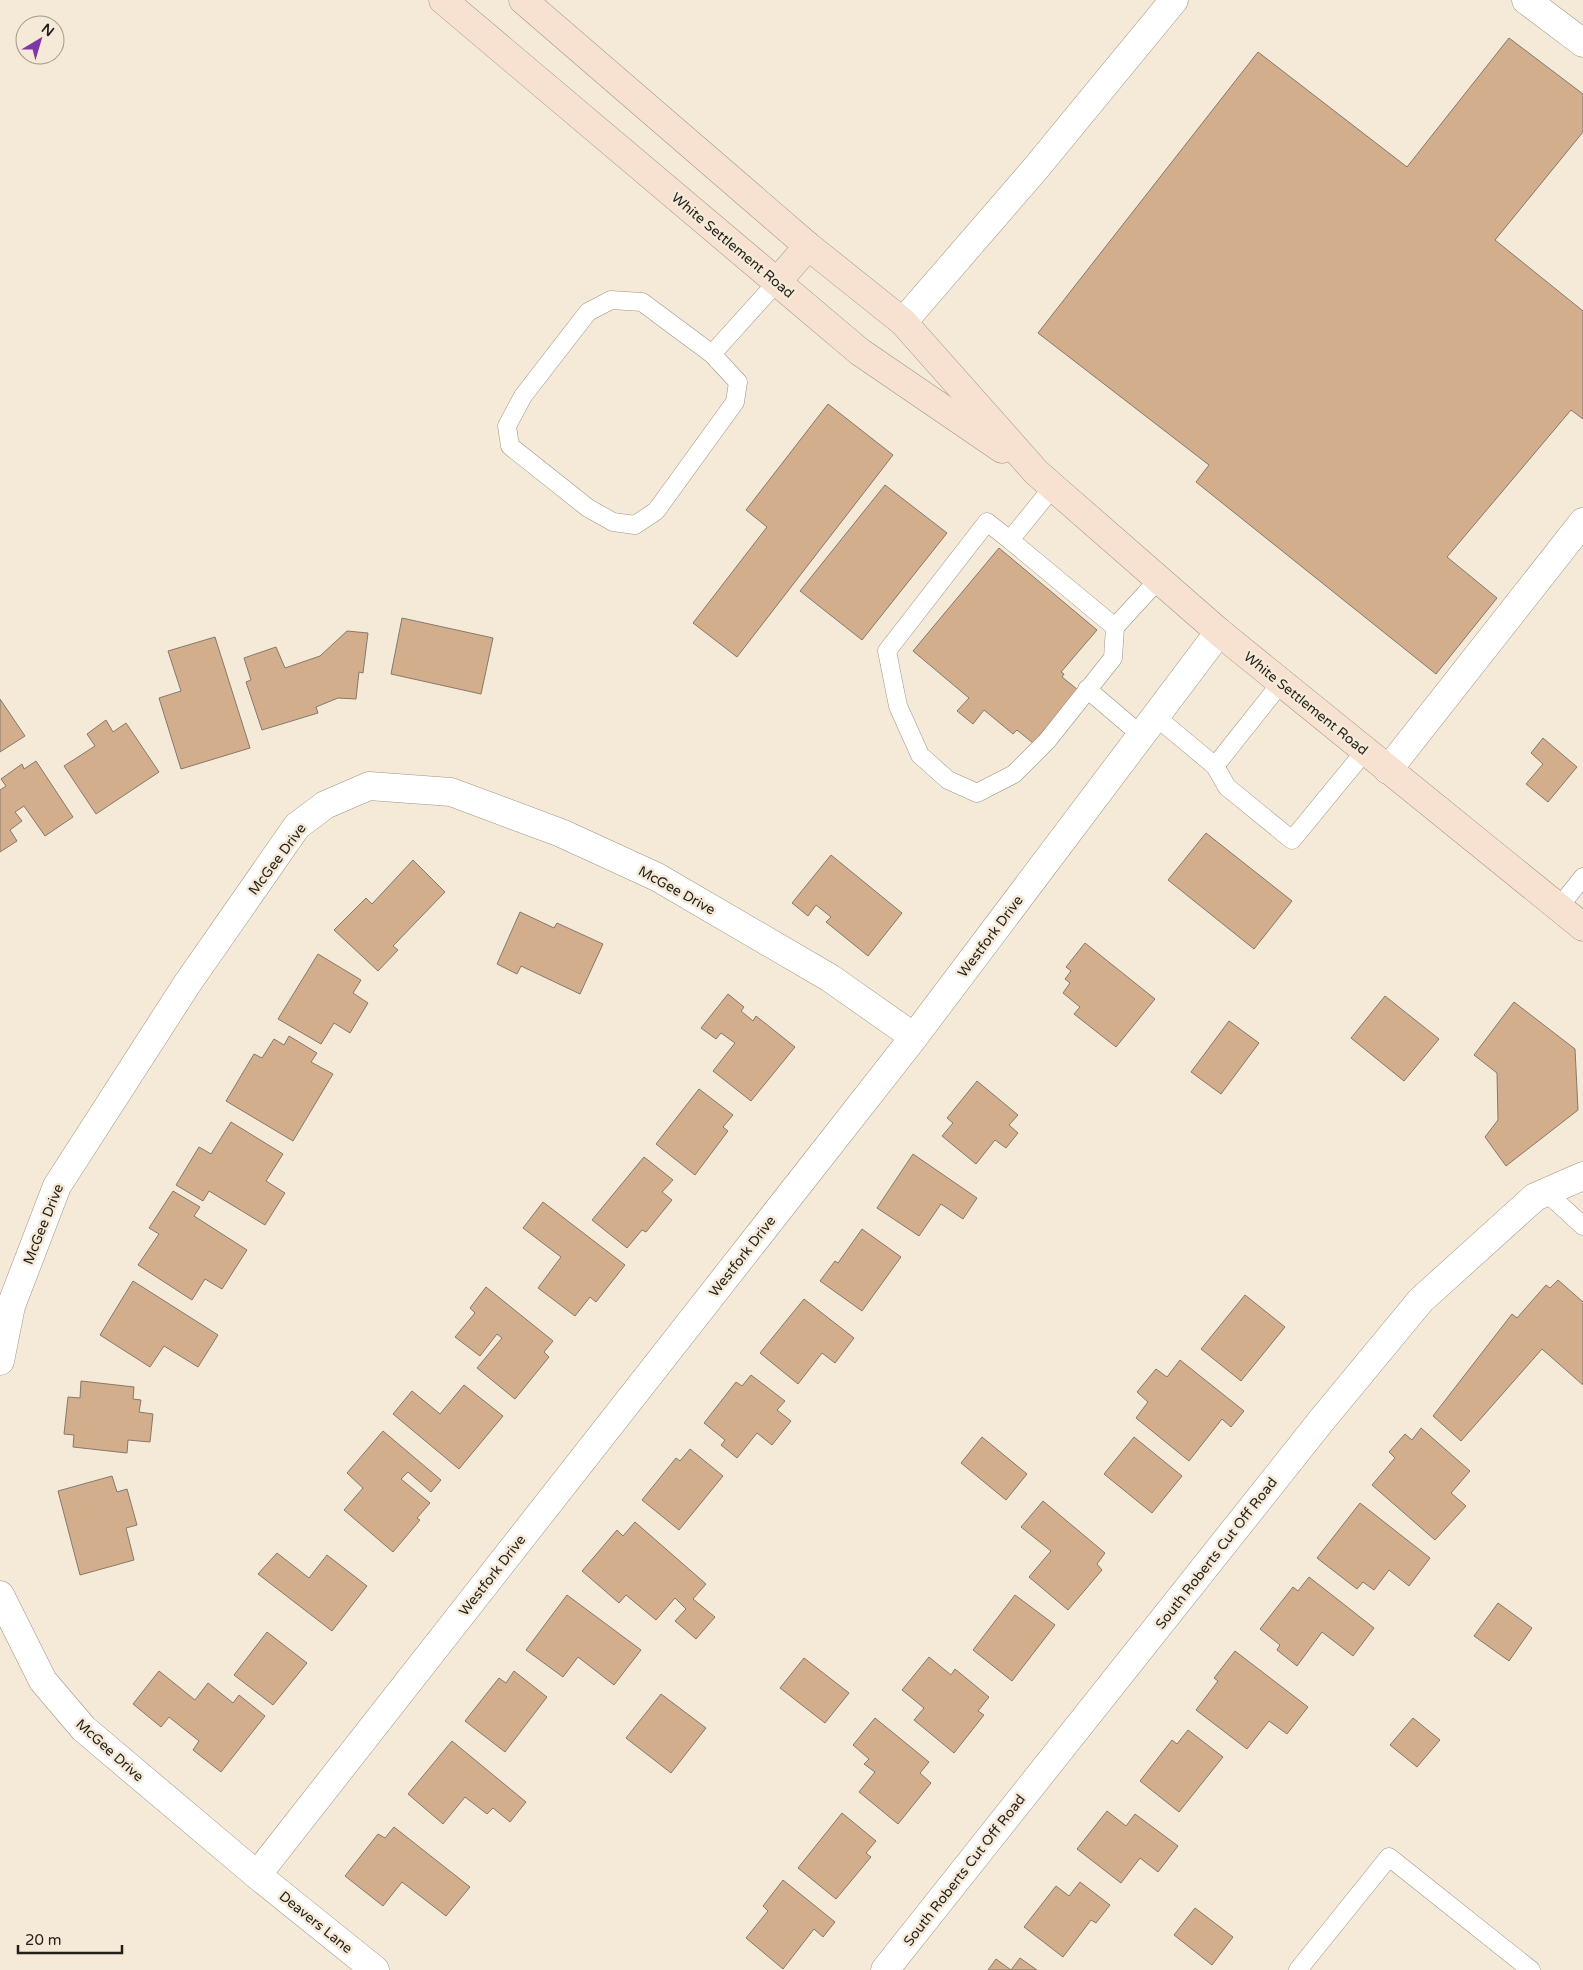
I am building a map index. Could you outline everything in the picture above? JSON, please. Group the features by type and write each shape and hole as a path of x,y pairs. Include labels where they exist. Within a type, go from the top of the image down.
{"main road":[{"name":"White Settlement Road","path":"443,0 860,352 1044,480 1219,632 1583,927"},
{"name":"White Settlement Road","path":"523,0 808,246 903,322 1044,480"},
{"path":"777,282 808,246"}],"street":[{"path":"903,322 1036,168 1174,0"},
{"path":"1526,0 1583,43"},
{"path":"1388,770 1583,522"},
{"name":"Westfork Drive","path":"257,1874 914,1037 1219,632"},
{"name":"McGee Drive","path":"0,1360 11,1306 57,1186 182,992 297,826 325,805 369,786 451,792 561,833 622,861 656,877 830,978 914,1037"},
{"name":"South Roberts Cut Off Road","path":"885,1970 1315,1428 1421,1300 1535,1197 1583,1176"},
{"name":"McGee Drive","path":"0,1595 43,1681 84,1729 257,1874"},
{"name":"Deavers Lane","path":"257,1874 375,1970"}],"lane":[{"path":"712,354 777,282"},
{"path":"611,300 642,302 712,354 738,382 736,402 656,511 635,525 613,522 588,508 510,446 507,426 523,396 588,312 611,300"},
{"path":"1010,540 1044,480"},
{"path":"1115,628 987,522 886,651 898,706 920,755 948,780 977,793 1014,774 1047,741 1112,658 1115,628 1159,579"},
{"path":"1215,766 1281,683"},
{"path":"1088,689 1215,766 1227,787 1292,840 1365,751"},
{"path":"1559,907 1583,877"},
{"path":"1546,1192 1583,1226"},
{"path":"1298,1970 1389,1857 1531,1970"}],"building":[{"path":"1509,38 1583,94 1583,132 1495,240 1583,311 1583,419 1571,410 1447,557 1497,598 1436,674 1196,482 1209,465 1038,333 1258,52 1407,167"},
{"path":"828,404 893,455 737,657 693,623 767,527 746,510"},
{"path":"885,485 947,533 862,640 800,591"},
{"path":"999,548 1097,630 1061,672 1064,674 1062,677 1078,690 1033,743 1017,730 1013,734 984,710 973,724 957,711 969,698 913,651"},
{"path":"402,618 493,638 481,694 391,674"},
{"path":"347,631 368,633 363,673 359,672 356,699 338,698 316,707 318,713 262,730 246,682 251,680 244,658 276,647 285,668 320,656"},
{"path":"215,637 250,748 181,769 159,698 181,691 168,651"},
{"path":"0,699 25,736 0,752"},
{"path":"106,720 113,732 126,723 159,772 96,814 64,766 95,746 87,734"},
{"path":"1543,738 1577,767 1548,802 1526,784 1543,764 1531,753"},
{"path":"36,761 73,817 45,836 24,806 15,812 22,821 10,830 17,841 0,852 0,790 6,786 1,779 22,764 24,769"},
{"path":"1206,833 1292,901 1254,949 1168,880"},
{"path":"831,855 902,913 868,956 826,922 831,917 816,905 808,916 792,903"},
{"path":"413,860 445,892 393,946 398,950 378,971 334,930 366,898 372,904"},
{"path":"520,912 554,928 557,923 603,944 580,994 521,966 517,974 497,964"},
{"path":"1085,943 1155,999 1116,1047 1074,1014 1080,1007 1063,993 1070,983 1065,979 1071,971 1066,967"},
{"path":"318,954 361,980 353,993 368,1003 350,1033 334,1023 321,1044 278,1019"},
{"path":"728,994 744,1007 741,1011 753,1021 756,1016 795,1047 751,1101 713,1071 735,1043 721,1033 716,1039 701,1028"},
{"path":"1385,996 1439,1039 1404,1081 1351,1038"},
{"path":"1514,1002 1575,1049 1578,1110 1506,1166 1485,1137 1498,1120 1497,1073 1474,1055"},
{"path":"1229,1021 1259,1043 1221,1094 1191,1072"},
{"path":"289,1036 317,1053 311,1062 333,1074 293,1141 226,1101 254,1054 262,1058 274,1039 284,1045"},
{"path":"977,1081 1018,1115 1009,1125 1018,1133 1006,1148 995,1140 976,1164 942,1136 953,1123 947,1118"},
{"path":"699,1089 733,1115 723,1127 728,1131 695,1175 656,1144"},
{"path":"231,1122 283,1154 266,1181 285,1193 265,1225 209,1191 203,1201 176,1185 199,1147 211,1154"},
{"path":"913,1154 977,1198 963,1219 941,1204 919,1236 877,1208"},
{"path":"644,1157 673,1180 662,1192 672,1200 646,1232 642,1230 627,1248 592,1220"},
{"path":"173,1191 200,1207 194,1216 247,1250 222,1289 205,1279 192,1300 138,1265 159,1234 149,1228"},
{"path":"543,1202 625,1265 596,1302 590,1297 575,1316 538,1288 561,1257 523,1228"},
{"path":"862,1229 901,1257 862,1311 820,1281 835,1261 838,1263"},
{"path":"1558,1280 1583,1302 1583,1385 1542,1349 1461,1441 1433,1416 1512,1314 1517,1318 1546,1285 1550,1288"},
{"path":"133,1281 218,1335 198,1367 164,1346 150,1367 100,1335"},
{"path":"486,1287 553,1341 544,1352 549,1357 515,1399 477,1368 502,1338 497,1334 480,1356 455,1337 475,1313 470,1308"},
{"path":"1245,1295 1285,1327 1241,1381 1201,1349"},
{"path":"804,1299 854,1338 835,1363 822,1353 798,1384 760,1353"},
{"path":"1180,1360 1244,1411 1231,1427 1222,1419 1189,1461 1136,1418 1148,1402 1137,1392 1156,1369 1167,1377"},
{"path":"751,1375 785,1401 777,1410 791,1421 772,1445 757,1433 737,1458 721,1445 725,1440 704,1423 736,1382 742,1386"},
{"path":"81,1381 134,1387 133,1399 141,1400 139,1412 153,1414 150,1442 128,1440 127,1453 73,1447 74,1435 64,1434 68,1397 80,1398"},
{"path":"464,1385 503,1416 459,1469 393,1414 412,1391 440,1414"},
{"path":"1421,1428 1470,1471 1451,1493 1466,1506 1435,1540 1372,1485 1395,1458 1389,1452 1405,1434 1412,1440"},
{"path":"383,1431 441,1480 431,1492 408,1472 401,1479 430,1503 417,1518 420,1520 393,1552 344,1510 363,1488 347,1473"},
{"path":"982,1437 1027,1474 1006,1500 961,1463"},
{"path":"1134,1437 1182,1476 1152,1513 1104,1474"},
{"path":"690,1449 723,1476 679,1530 642,1500 676,1458 680,1461"},
{"path":"112,1476 117,1492 127,1489 137,1525 126,1528 134,1560 80,1575 58,1491"},
{"path":"1043,1501 1105,1553 1097,1564 1102,1570 1068,1610 1029,1577 1051,1551 1021,1527"},
{"path":"1360,1503 1430,1558 1409,1586 1389,1570 1374,1590 1363,1582 1357,1589 1317,1558"},
{"path":"635,1522 706,1584 693,1599 715,1617 696,1639 675,1621 686,1609 675,1598 656,1620 626,1595 619,1603 582,1571 617,1530 623,1536"},
{"path":"277,1553 309,1578 327,1555 367,1586 332,1631 258,1574"},
{"path":"1309,1577 1374,1628 1353,1656 1322,1632 1297,1666 1277,1650 1280,1645 1260,1629 1293,1587 1298,1591"},
{"path":"567,1595 641,1650 614,1685 578,1657 563,1677 526,1650"},
{"path":"1015,1595 1055,1625 1012,1681 973,1650"},
{"path":"1498,1603 1532,1628 1509,1661 1474,1636"},
{"path":"267,1632 307,1663 273,1705 234,1675"},
{"path":"1235,1651 1308,1707 1287,1734 1269,1721 1247,1749 1196,1710 1218,1681 1214,1678"},
{"path":"929,1657 951,1675 955,1669 989,1697 978,1711 984,1715 954,1753 914,1720 924,1708 902,1690"},
{"path":"804,1658 849,1693 825,1723 780,1688"},
{"path":"159,1671 195,1700 208,1683 233,1703 239,1695 265,1716 221,1772 193,1750 199,1741 169,1717 161,1727 133,1704"},
{"path":"514,1671 547,1697 505,1752 465,1721 499,1678 506,1683"},
{"path":"661,1694 706,1728 671,1773 626,1738"},
{"path":"875,1718 929,1762 920,1773 931,1783 898,1824 859,1792 875,1772 864,1764 869,1759 853,1745"},
{"path":"1413,1718 1440,1740 1417,1767 1390,1745"},
{"path":"1188,1730 1223,1757 1179,1812 1140,1781 1172,1740 1177,1744"},
{"path":"452,1741 526,1802 510,1822 493,1808 487,1814 465,1797 443,1824 408,1794"},
{"path":"1107,1811 1126,1826 1135,1814 1178,1846 1158,1872 1140,1858 1121,1883 1077,1849"},
{"path":"842,1813 876,1841 866,1853 871,1857 836,1899 798,1868"},
{"path":"394,1827 470,1887 446,1916 402,1882 383,1906 345,1876 378,1834 385,1838"},
{"path":"783,1880 835,1922 823,1937 814,1929 783,1969 746,1938 768,1911 763,1906"},
{"path":"1080,1882 1110,1905 1096,1923 1091,1920 1063,1957 1024,1927 1056,1886 1069,1896"},
{"path":"1195,1908 1233,1937 1212,1965 1174,1935"},
{"path":"1020,1958 1037,1970 1011,1970"},
{"path":"996,1959 1011,1970 988,1970"}]}
